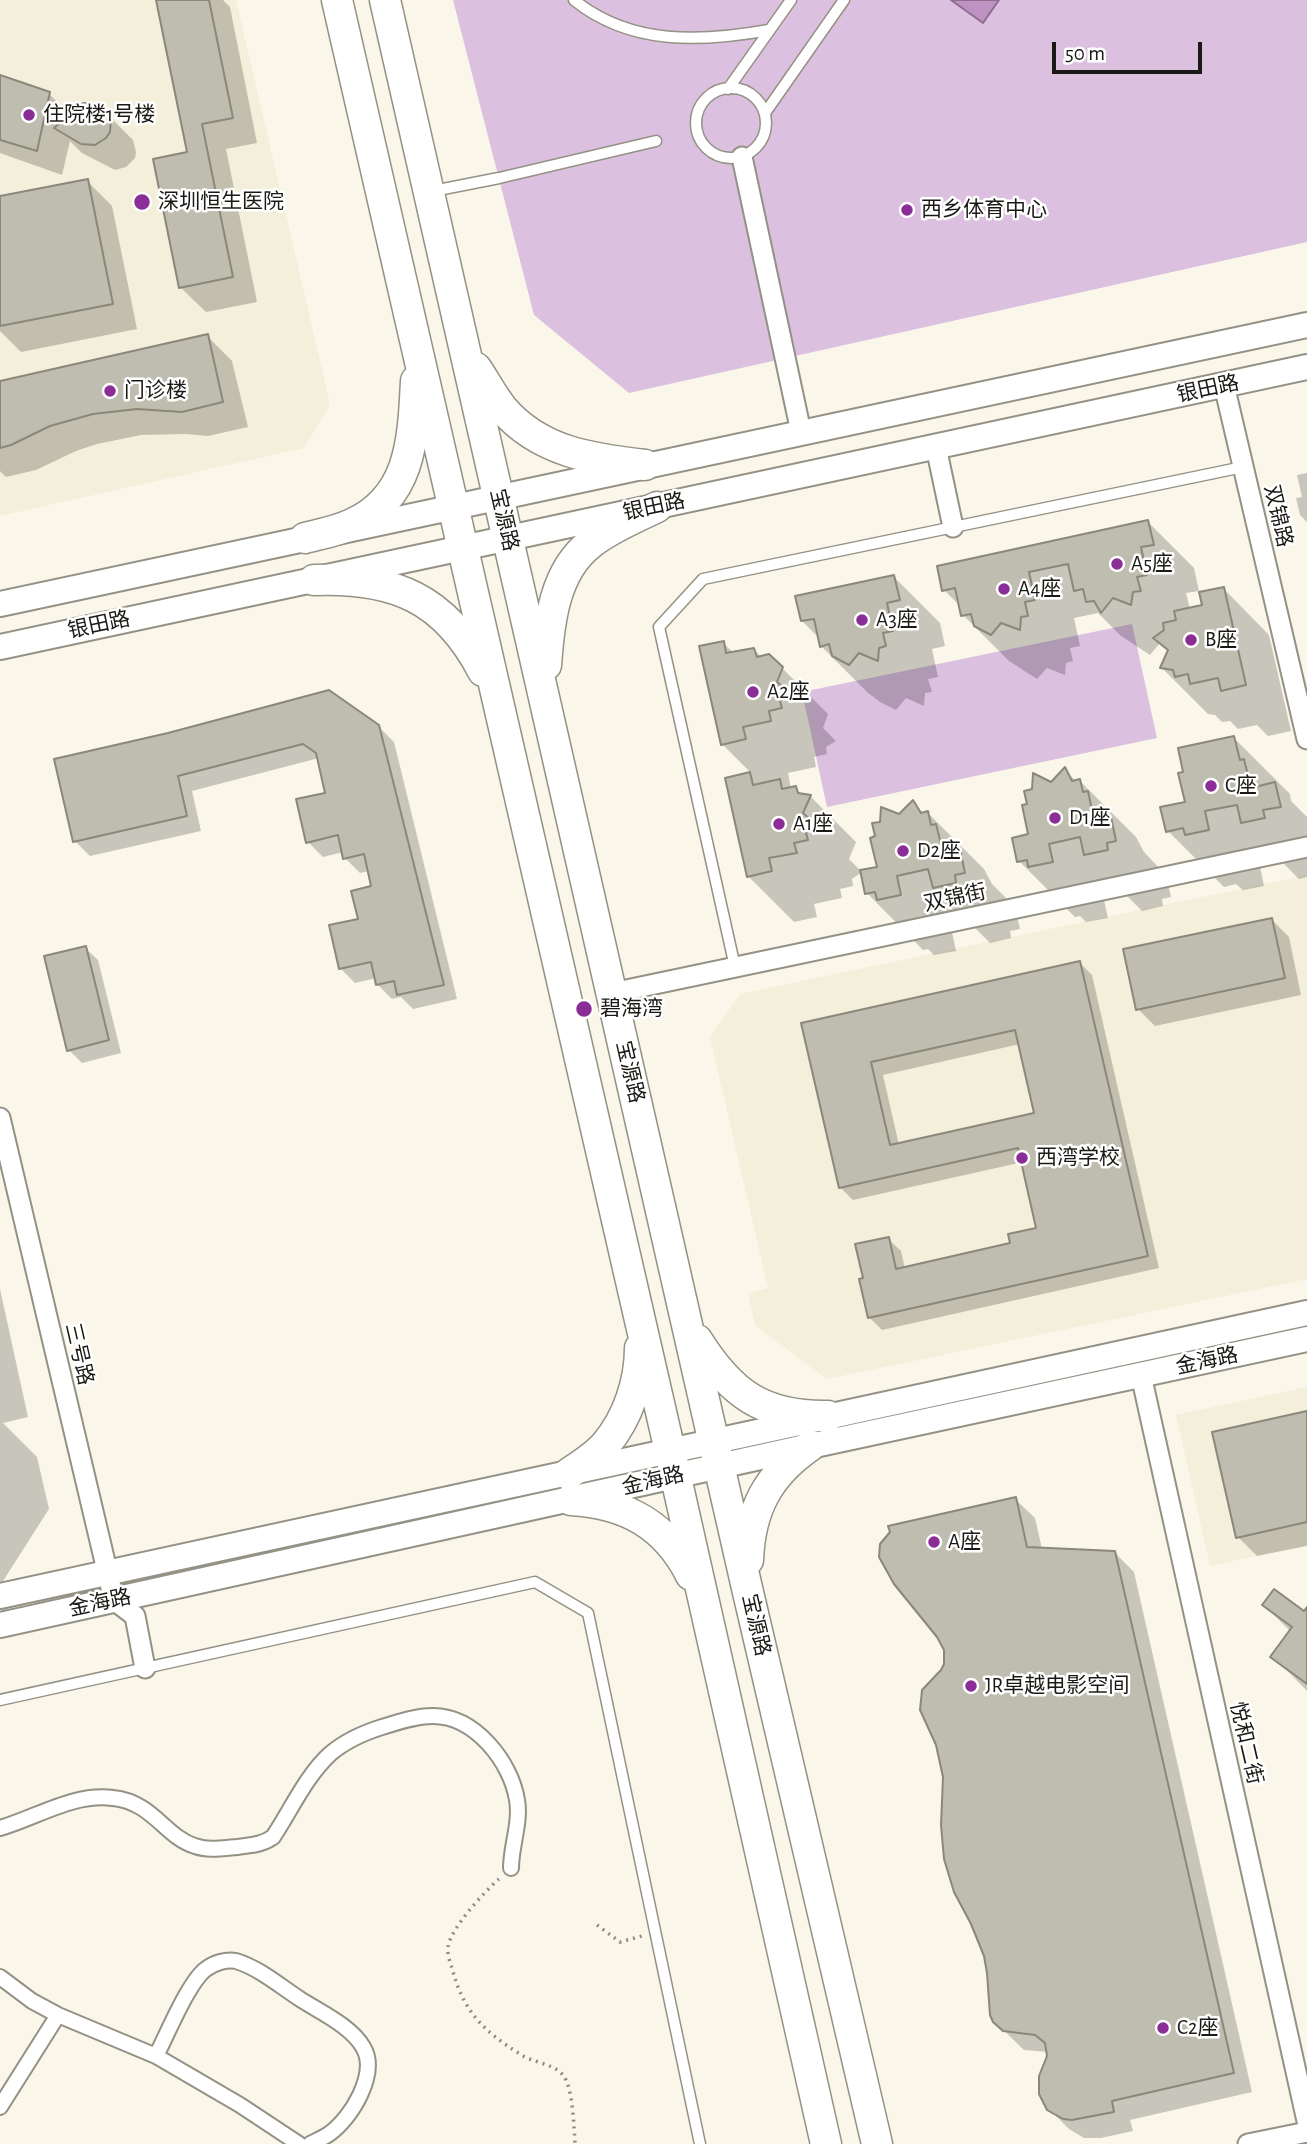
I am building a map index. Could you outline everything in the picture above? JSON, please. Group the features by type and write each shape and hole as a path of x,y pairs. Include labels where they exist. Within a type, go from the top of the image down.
{"main road":[{"path":"337,0 673,1463 826,2144"},
{"name":"宝源路","path":"385,0 747,1588 877,2144"},
{"path":"305,538 352,524 377,508 396,487 406,465 412,437 416,373 414,328"},
{"path":"465,351 503,408 542,442 583,457 645,465"},
{"path":"544,697 552,610 559,589 573,563 590,543 657,507"},
{"path":"314,580 350,579 379,584 427,604 449,621 470,646 497,696"},
{"path":"640,1323 640,1363 629,1404 606,1444 570,1487 653,1526 673,1546 691,1573 707,1618"},
{"path":"687,1324 717,1368 750,1398 799,1416 828,1416"},
{"path":"747,1588 749,1542 759,1504 771,1480 781,1468 810,1446"}],"street":[{"path":"741,157 801,432"},
{"name":"银田路","path":"0,604 1307,325"},
{"name":"银田路","path":"0,646 1307,368"},
{"name":"双锦路","path":"1224,385 1306,726"},
{"path":"936,447 953,527"},
{"name":"双锦街","path":"612,993 1307,847"},
{"name":"三号路","path":"1,1123 114,1600"},
{"name":"金海路","path":"718,1454 828,1416 1307,1313"},
{"name":"金海路","path":"0,1625 114,1600 673,1463 718,1454 810,1446 1307,1339"},
{"name":"悦和二街","path":"1140,1375 1307,2120"},
{"name":"金海路","path":"0,1596 107,1573 570,1487"},
{"path":"114,1600 135,1616 145,1668"},
{"path":"0,1828 92,1796 117,1798 138,1805 182,1840 195,1846 214,1849 264,1843 273,1837 310,1777 330,1754 361,1734 405,1719 434,1716 453,1719 472,1730 491,1745 510,1772 518,1802 511,1868"},
{"path":"156,2056 196,1980 206,1969 222,1961 234,1961 252,1968 346,2030 363,2046 368,2060 368,2076 348,2116 329,2134 310,2144"},
{"path":"0,1977 32,2001 58,2015 156,2056 240,2105 299,2144"},
{"path":"0,2106 58,2015"},
{"path":"1248,2144 1307,2132"}],"lane":[{"path":"574,0 629,31 686,39 728,38 769,30"},
{"path":"728,89 791,0"},
{"path":"765,113 844,0"},
{"path":"728,89 751,95 760,103 765,113 766,124 759,144 741,157 720,156 710,151 698,132 700,108 717,92 728,89"},
{"path":"429,192 656,141"},
{"path":"735,967 659,627 703,579 1243,467"},
{"path":"0,1700 535,1582 589,1613 700,2144"}],"path":[{"path":"511,1868 484,1891 451,1937 447,1949 464,2003 477,2022 522,2056 554,2068 565,2077 575,2144"},
{"path":"597,1925 620,1941 655,1933"}],"shaded area":[{"name":"深圳恒生医院","path":"0,0 236,0 330,404 304,448 0,516"},
{"name":"西乡体育中心","path":"453,0 1307,0 1307,242 629,393 534,315"},
{"path":"951,0 999,0 983,23"},
{"path":"1132,624 1157,738 827,807 802,692"},
{"name":"西湾学校","path":"1307,875 1307,1279 827,1379 755,1325 748,1293 768,1288 710,1037 740,994"},
{"path":"1307,1387 1307,1545 1210,1566 1176,1415"}],"building":[{"path":"156,0 209,0 233,118 202,124 233,277 179,288 153,159 187,152"},
{"path":"0,75 50,92 37,151 0,140"},
{"path":"83,103 97,104 111,119 110,132 95,145 81,144 54,128"},
{"path":"88,179 113,304 0,326 0,196"},
{"name":"门诊楼","path":"208,334 223,402 182,412 137,409 93,414 50,426 0,448 0,381"},
{"path":"1148,520 1154,545 1141,547 1147,575 1137,577 1141,591 1133,592 1131,605 1113,598 1101,613 1094,601 1086,602 1083,589 1074,591 1068,564 1029,572 1035,600 1025,602 1028,616 1021,617 1020,630 1001,623 991,635 974,626 971,614 961,616 955,588 942,591 937,566"},
{"name":"A3座","path":"894,575 900,600 887,603 893,631 883,633 886,646 879,648 878,661 859,653 849,665 832,656 829,644 820,647 814,619 801,621 795,596"},
{"name":"B座","path":"1224,587 1246,685 1221,691 1218,678 1190,684 1188,674 1175,677 1173,670 1160,668 1168,650 1153,638 1164,630 1163,623 1176,620 1174,611 1202,605 1199,592"},
{"name":"A2座","path":"724,641 726,653 754,648 757,657 769,654 783,667 777,682 792,694 780,701 782,708 769,711 771,721 743,727 746,739 721,745 699,646"},
{"path":"329,690 379,725 444,985 397,995 394,981 376,985 371,962 339,969 329,925 358,919 351,891 371,886 364,854 343,859 338,835 306,843 296,799 325,793 316,753 303,744 178,776 187,816 73,842 54,759 168,733"},
{"name":"C座","path":"1234,736 1240,760 1244,759 1251,788 1275,782 1281,807 1263,810 1265,818 1241,823 1237,805 1205,811 1209,830 1185,835 1183,828 1166,832 1160,807 1185,802 1178,773 1183,772 1178,748"},
{"name":"D1座","path":"1065,767 1072,781 1080,779 1083,792 1088,791 1094,820 1111,817 1116,841 1107,843 1108,850 1084,855 1080,837 1049,844 1053,862 1028,867 1027,860 1017,862 1012,838 1028,834 1022,805 1027,804 1024,791 1032,789 1033,773 1051,782"},
{"name":"A1座","path":"750,772 753,785 780,779 782,789 796,786 798,793 811,795 803,813 818,826 806,833 808,840 794,843 797,853 769,858 772,871 747,877 725,778"},
{"name":"D2座","path":"913,800 921,813 928,811 931,825 936,824 943,852 960,849 965,873 955,875 956,883 933,888 928,869 897,876 901,895 877,900 875,892 865,894 860,870 877,867 870,838 875,836 872,823 880,822 881,807 899,814"},
{"path":"1272,918 1285,978 1136,1010 1123,949"},
{"path":"86,946 109,1040 67,1051 44,956"},
{"path":"1080,961 1148,1256 868,1318 859,1279 863,1278 855,1244 889,1237 896,1269 1010,1243 1008,1234 1036,1228 1018,1148 839,1188 801,1023","holes":["1015,1030 1034,1113 890,1145 871,1062"]},
{"path":"1307,1411 1307,1522 1236,1538 1212,1432"},
{"path":"1016,1497 1027,1547 1115,1551 1234,2073 1112,2101 1114,2112 1072,2120 1063,2119 1047,2110 1039,2094 1039,2076 1047,2056 1045,2043 1035,2035 1003,2031 990,2015 984,1956 954,1892 944,1859 941,1825 943,1777 936,1745 920,1710 922,1690 941,1670 944,1650 937,1637 894,1584 879,1557 880,1544 890,1532 888,1526"},
{"path":"1274,1589 1304,1611 1307,1607 1307,1684 1270,1657 1292,1627 1262,1605"}],"place":[{"name":"住院楼1号楼","path":"29,115"},
{"name":"深圳恒生医院","path":"142,202"},
{"name":"西乡体育中心","path":"907,210"},
{"name":"门诊楼","path":"110,391"},
{"name":"A5座","path":"1117,564"},
{"name":"A4座","path":"1004,589"},
{"name":"A3座","path":"862,620"},
{"name":"B座","path":"1191,640"},
{"name":"A2座","path":"753,692"},
{"name":"C座","path":"1211,786"},
{"name":"D1座","path":"1055,818"},
{"name":"A1座","path":"779,824"},
{"name":"D2座","path":"903,851"},
{"name":"碧海湾","path":"584,1009"},
{"name":"西湾学校","path":"1022,1158"},
{"name":"A座","path":"934,1542"},
{"name":"JR卓越电影空间","path":"971,1686"},
{"name":"C2座","path":"1163,2028"}]}
